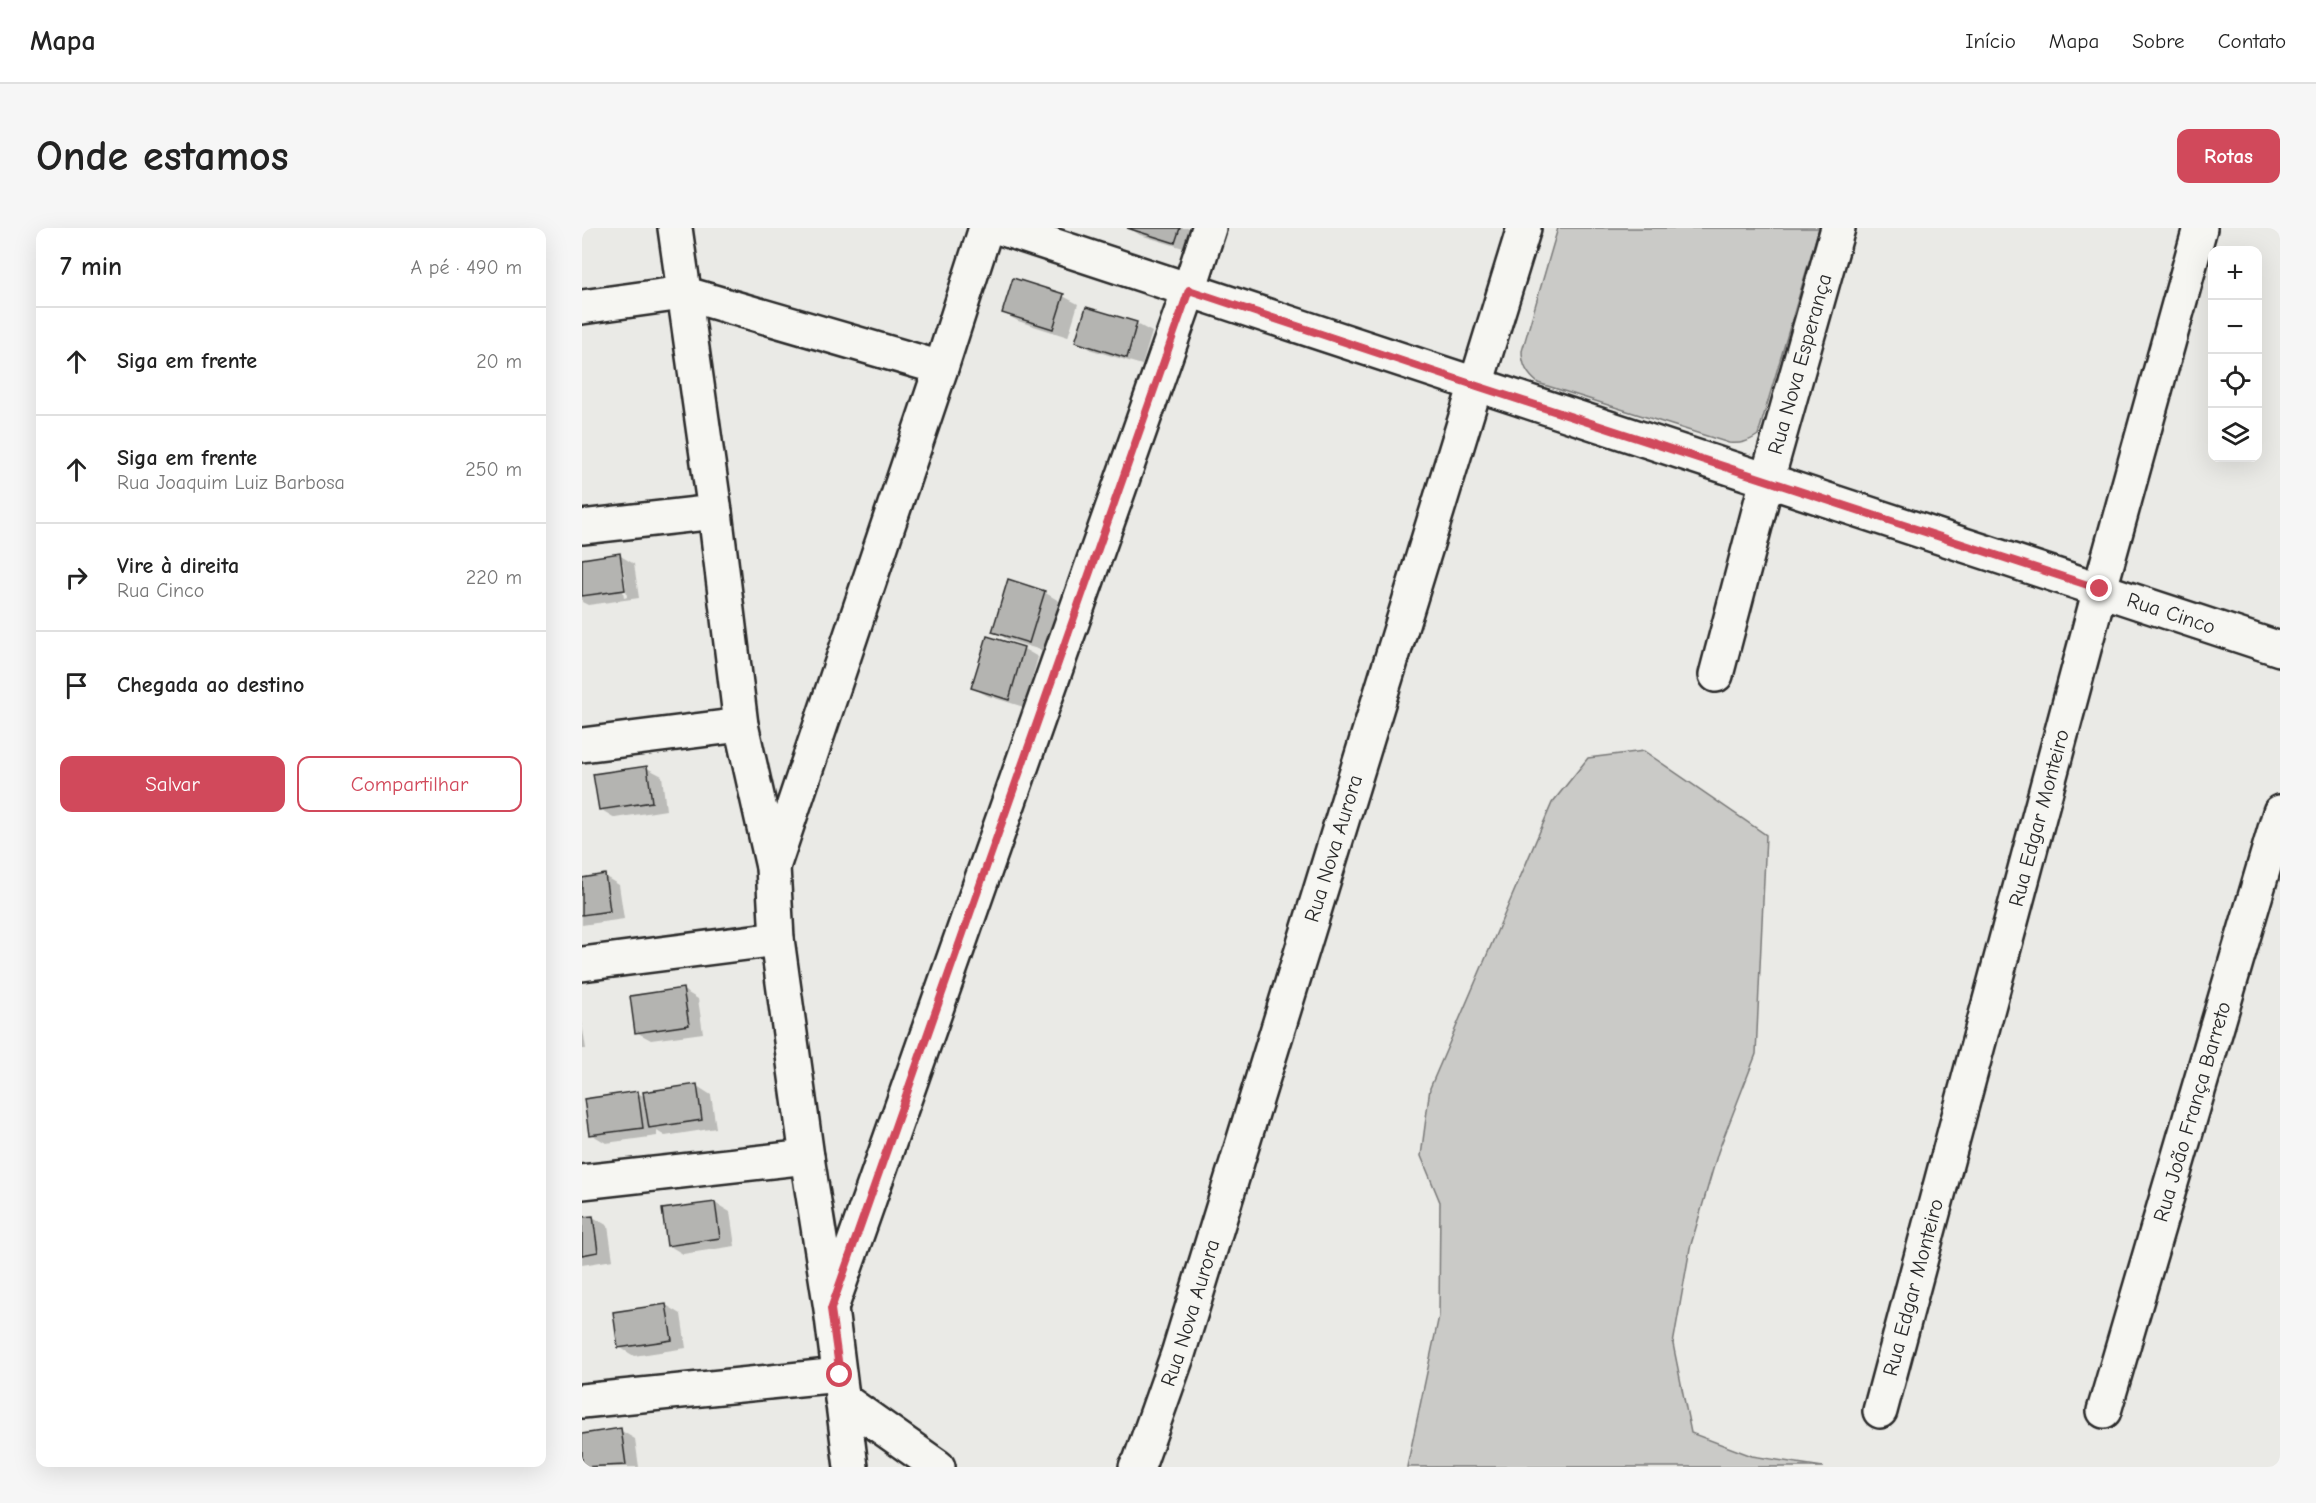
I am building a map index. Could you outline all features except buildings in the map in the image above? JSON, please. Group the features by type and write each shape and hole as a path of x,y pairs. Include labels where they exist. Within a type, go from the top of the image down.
{"street":[{"path":"675,228 715,512 741,725 773,867 777,939 831,1309 850,1467"},
{"path":"773,867 986,228"},
{"name":"Rua Cinco","path":"1001,228 2280,649"},
{"path":"831,1309 1209,228"},
{"name":"Rua Nova Aurora","path":"1136,1467 1182,1342 1524,228"},
{"name":"Rua Nova Esperança","path":"1716,675 1767,480 1838,228"},
{"name":"Rua Edgar Monteiro","path":"1880,1411 2100,589 2200,228"},
{"path":"582,307 683,293 941,368"},
{"path":"582,527 715,512"},
{"path":"582,745 741,725"},
{"name":"Rua João França Barreto","path":"2104,1411 2280,812"},
{"path":"582,964 777,939"},
{"path":"582,1182 807,1156"},
{"path":"582,1401 841,1387 899,1442 938,1467"}],"shaded area":[{"path":"1558,228 1819,228 1758,435 1744,442 1729,443 1534,380 1524,365 1522,351"},
{"path":"1644,751 1766,835 1756,1054 1718,1152 1690,1248 1673,1344 1691,1433 1752,1456 1823,1467 1407,1467 1439,1316 1440,1202 1421,1156 1430,1088 1552,803 1588,758"}],"route":[{"path":"840,1375 831,1309 1189,290 2100,589"}]}
